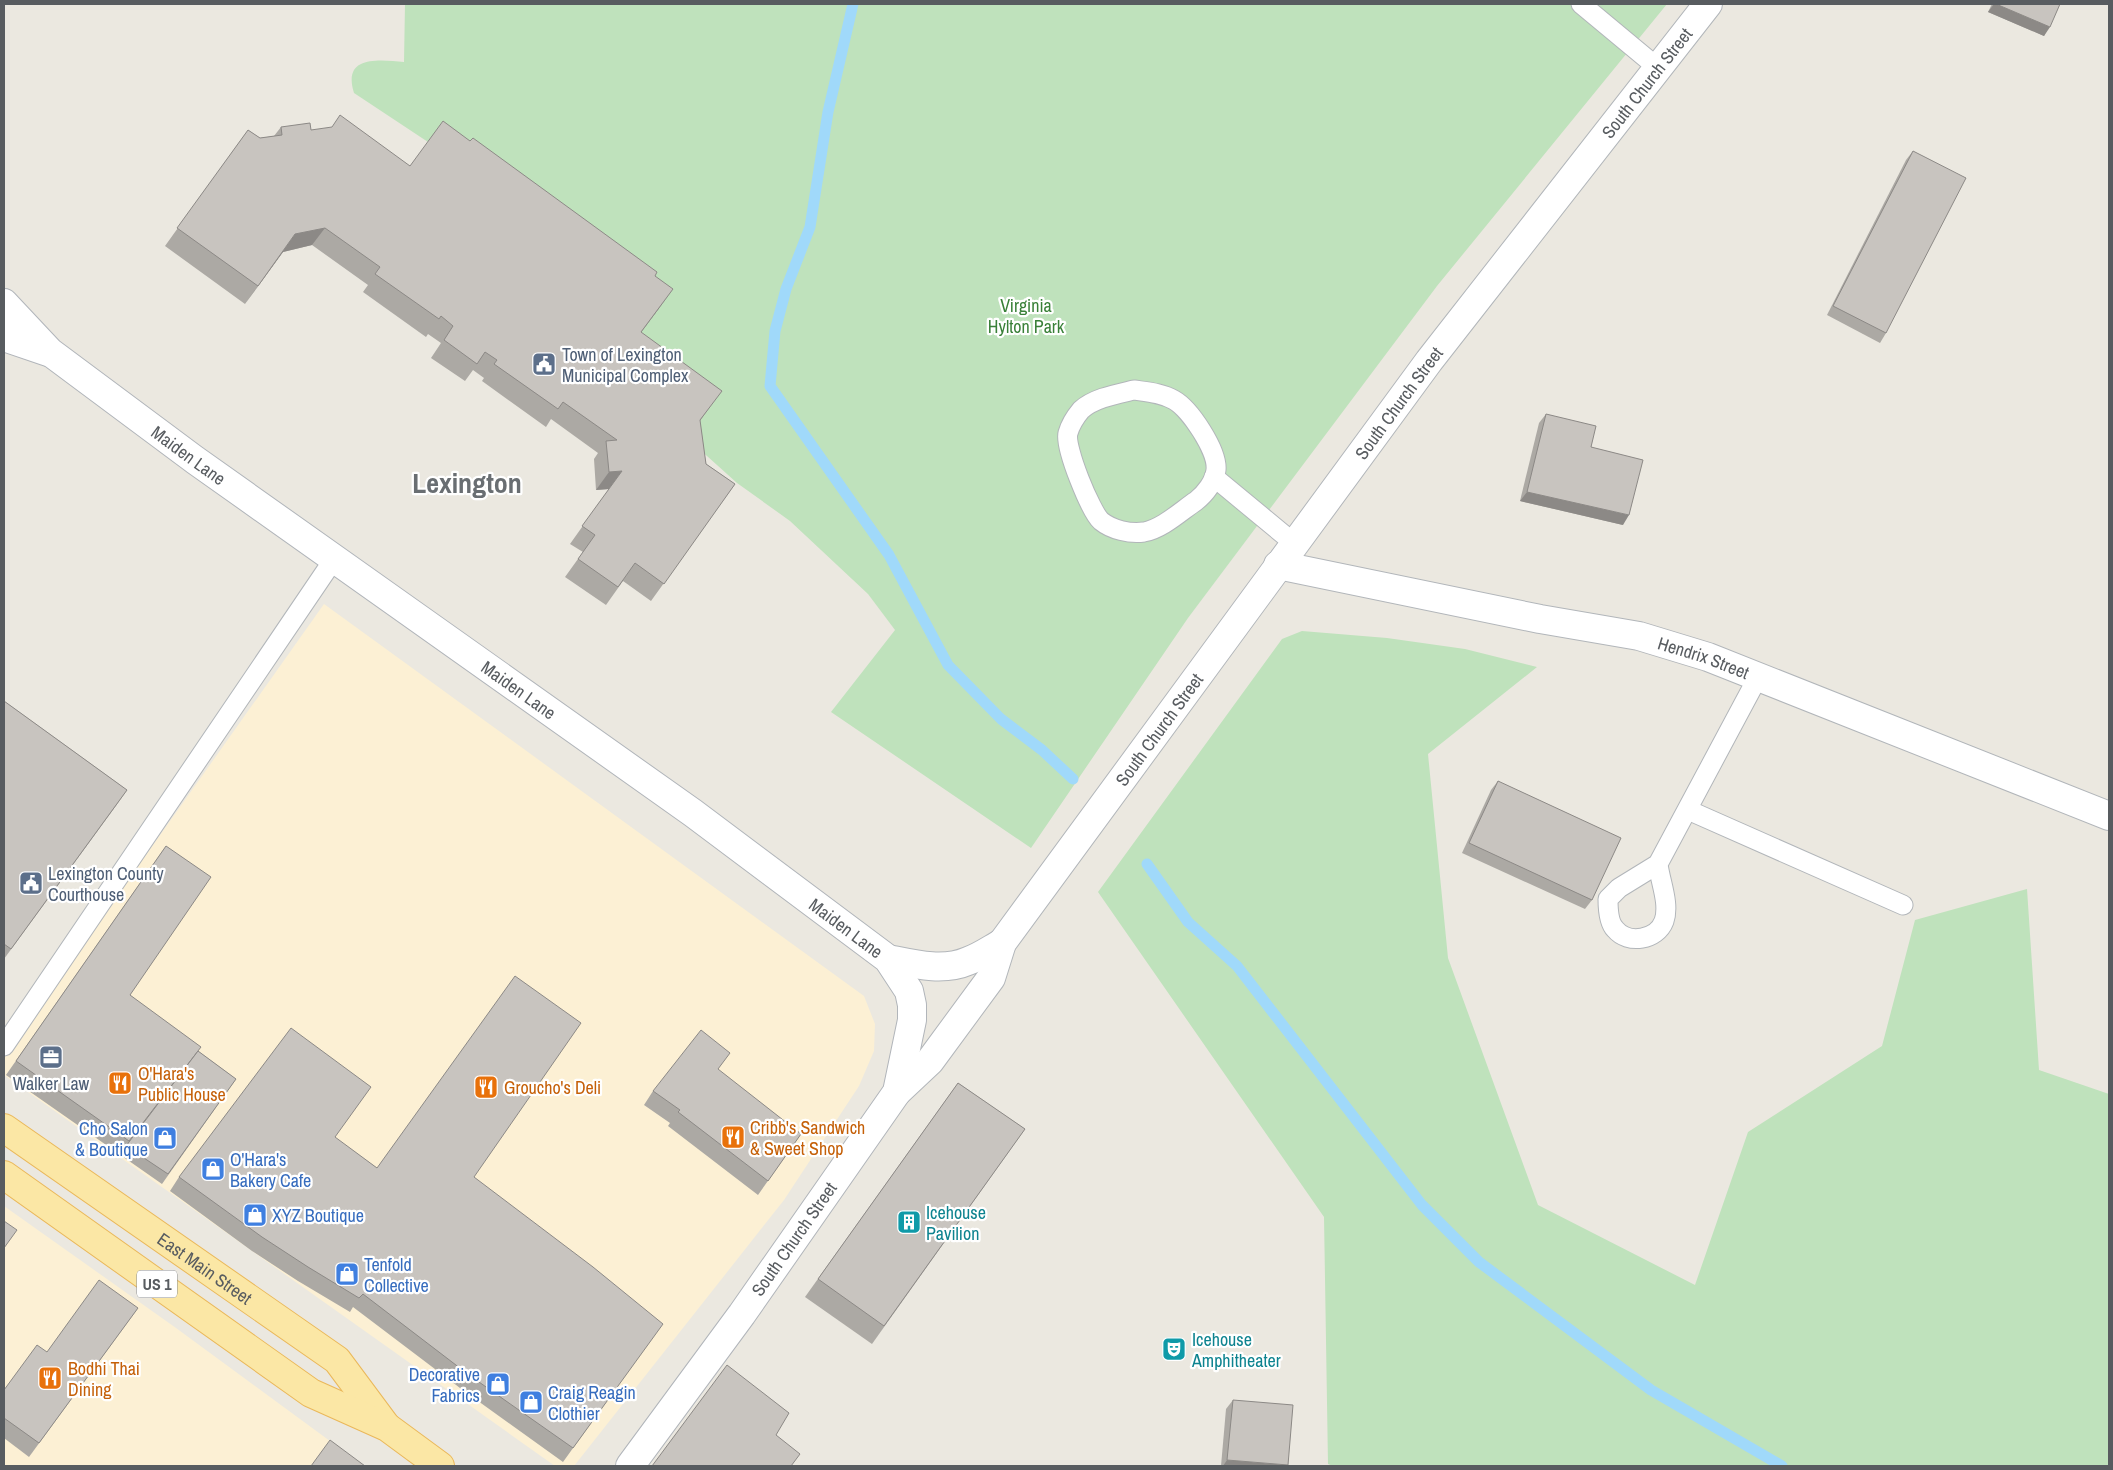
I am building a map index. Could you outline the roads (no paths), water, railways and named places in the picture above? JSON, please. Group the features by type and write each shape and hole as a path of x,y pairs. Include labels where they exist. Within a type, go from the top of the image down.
{"main road":[{"name":"East Main Street","path":"4,1128 337,1360 387,1427"},
{"name":"East Main Street","path":"4,1175 311,1393 387,1427 440,1466"}],"street":[{"name":"South Church Street","path":"630,1466 742,1314 897,1092 930,1061 991,978 1002,943 1278,565 1429,361 1708,4"},
{"name":"Maiden Lane","path":"4,302 50,352 334,559 693,814 888,959 922,966 947,966 967,962 1002,943"},
{"name":"Maiden Lane","path":"4,337 50,352"},
{"name":"Hendrix Street","path":"1278,565 1540,619 1639,636 1708,657 2109,816"},
{"path":"888,959 908,991 912,1005 912,1020 897,1092"}],"lane":[{"path":"1581,4 1658,68"},
{"path":"1134,390 1157,393 1174,400 1197,424 1214,457 1216,468 1214,477 1207,490 1198,499 1157,527 1146,532 1122,530 1100,520 1070,457 1067,434 1081,410 1092,403 1116,394 1134,390"},
{"path":"1214,477 1295,544"},
{"path":"4,1046 334,559"},
{"path":"1658,864 1758,678"},
{"path":"1688,810 1903,905"}],"waterway":[{"path":"853,4 828,112 810,227 786,289 775,331 770,386 889,555 948,665 1001,719 1042,750 1073,779"},
{"path":"1147,864 1188,922 1237,966 1422,1205 1479,1262 1651,1390 1782,1466"}],"place":[{"name":"Town of Lexington Municipal Complex","path":"544,364"},
{"name":"Lexington County Courthouse","path":"31,883"},
{"name":"Walker Law","path":"51,1057"},
{"name":"O'Hara's Public House","path":"120,1083"},
{"name":"Groucho's Deli","path":"486,1087"},
{"name":"Cribb's Sandwich & Sweet Shop","path":"733,1137"},
{"name":"Cho Salon & Boutique","path":"165,1138"},
{"name":"O'Hara's Bakery Cafe","path":"213,1169"},
{"name":"XYZ Boutique","path":"255,1215"},
{"name":"Icehouse Pavilion","path":"909,1222"},
{"name":"Tenfold Collective","path":"347,1274"},
{"name":"Icehouse Amphitheater","path":"1174,1349"},
{"name":"Bodhi Thai Dining","path":"50,1378"},
{"name":"Decorative Fabrics","path":"498,1384"},
{"name":"Craig Reagin Clothier","path":"531,1402"}],"district":[{"name":"Lexington","path":"467,483"}],"park label":[{"name":"Virginia Hylton Park","path":"1026,315"}]}
